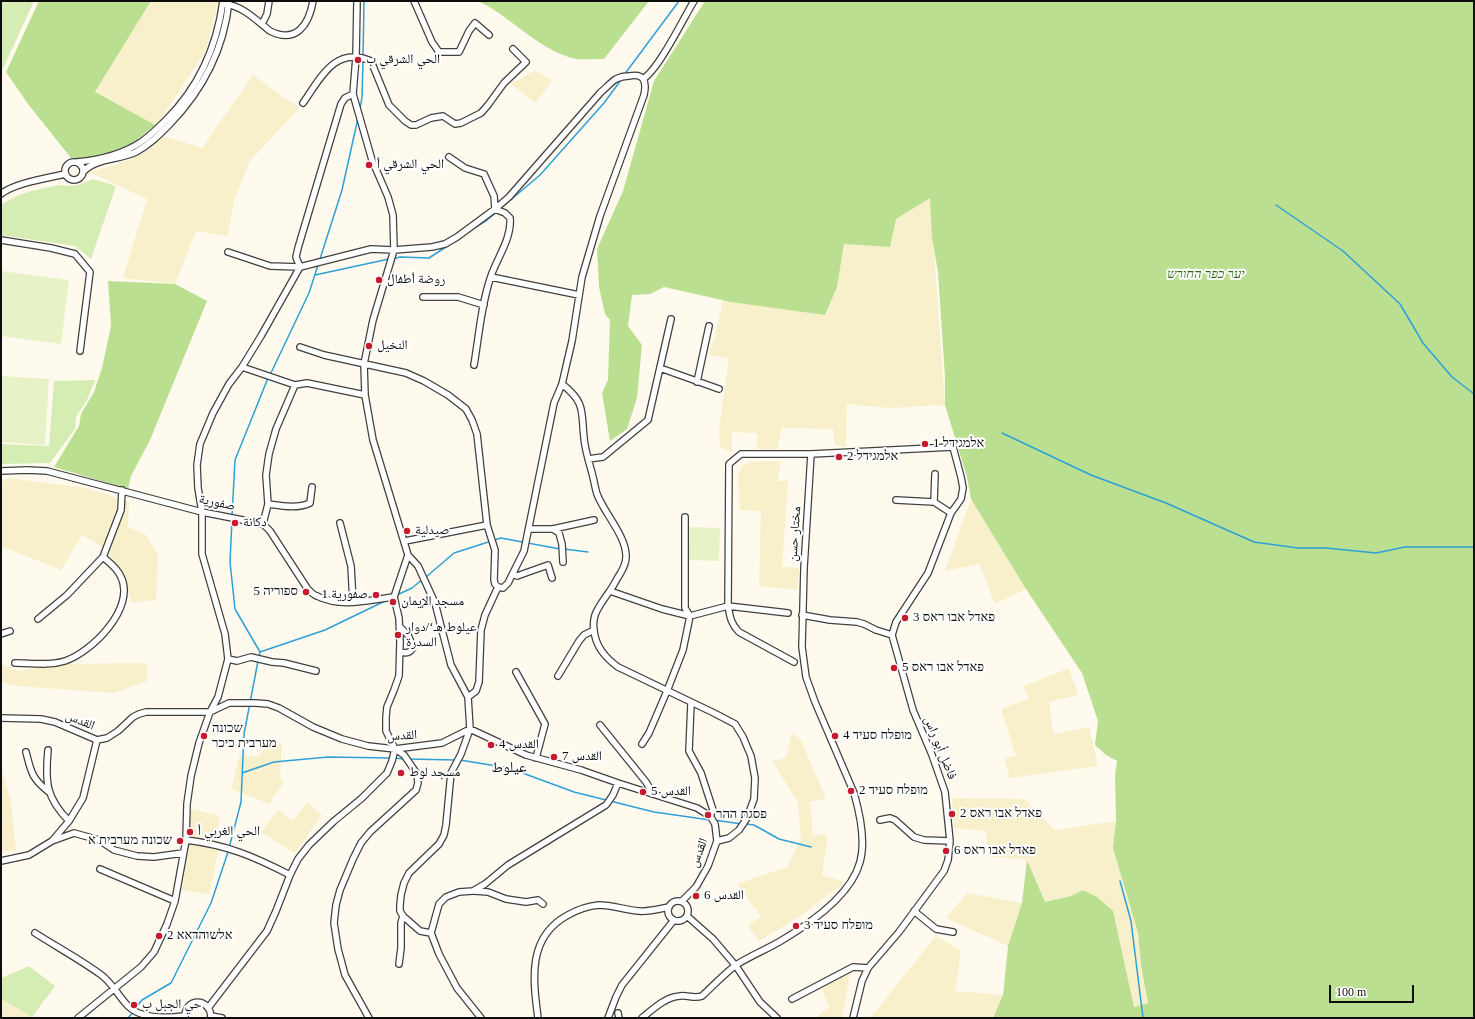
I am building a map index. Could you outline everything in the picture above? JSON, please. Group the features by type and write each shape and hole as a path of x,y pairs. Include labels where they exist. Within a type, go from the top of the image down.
{"street":[{"path":"262,24 267,14 269,1"},
{"path":"226,3 242,9 270,31 286,35 298,31 303,27 310,15 313,1"},
{"path":"357,1 356,57 353,94 372,160 388,197 393,215 394,250 373,320 364,364 365,395 373,440 405,541 408,555 418,566 435,603 451,665 468,697 470,729 461,754 451,773 444,835 439,844 409,873 404,883 400,905 400,911 403,916 420,931 432,933"},
{"path":"414,1 432,42 439,52 459,52 469,30 475,23 489,35"},
{"path":"643,79 651,72 667,48 694,1"},
{"path":"226,3 225,27 214,59 202,84 181,113 162,132 141,149 126,156 90,165 80,177 75,180 69,179 65,174 68,164 73,161 77,162 116,153 133,146 148,138 170,116 188,93 208,60 226,3"},
{"path":"303,103 324,72 331,65 346,57 356,57 371,61 389,105 411,125 416,125 431,118 442,116 455,124 461,123 481,112 504,84 526,62 513,49"},
{"path":"228,252 270,266 300,267 371,249 394,250 432,247 445,244 495,210 535,168 601,92 615,79 631,75 638,75 643,79 645,87 644,95 600,216 582,277 572,341 562,384 554,403 524,551 508,583 503,588 498,587"},
{"path":"300,267 296,257 298,248 341,104 345,98 353,94"},
{"path":"449,157 465,168 484,174 494,196 495,210"},
{"path":"77,162 82,166 83,172"},
{"path":"1,194 5,190 20,185 65,174"},
{"path":"474,365 484,305 491,277 511,224 510,218 505,213 495,210"},
{"path":"1,240 51,248 75,254 90,272 80,351"},
{"path":"78,1018 141,967 154,952 167,924 175,901 186,840 187,804 191,776 199,743 210,712 218,697 228,660 225,634 202,554 202,512 198,488 200,444 216,407 229,384 262,336 300,267"},
{"path":"491,277 579,295"},
{"path":"423,297 458,297 484,305"},
{"path":"588,458 603,457 648,420 671,320"},
{"path":"698,382 709,326"},
{"path":"300,347 324,355 406,373 424,380 448,395 466,409 477,434 487,525 495,550 494,580 498,587"},
{"path":"242,367 295,385 307,383 365,395"},
{"path":"660,368 719,390"},
{"path":"562,384 571,391 581,406 584,438 597,494 626,548 624,566 610,591 596,611 594,617 594,630 599,647 609,661 618,667 735,724 743,737 751,756 755,778 754,799 747,818 739,830 729,838 717,841"},
{"path":"295,385 276,429 269,454 266,474 268,504 263,524 270,531 307,588 315,596 340,602 353,602 394,596"},
{"path":"794,662 739,632 733,626 728,606 728,464 741,454 811,454 954,447 962,477 963,488 961,500 951,513 928,573 896,622 892,635 857,622 830,620 802,615"},
{"name":"مختار حسن","path":"642,1018 660,1002 679,996 695,998 702,996 736,966 781,941 811,921 843,894 860,862 862,843 859,808 815,702 806,676 802,647 804,568 811,454"},
{"name":"صفورية","path":"1,471 47,471 202,512 263,524"},
{"path":"934,502 935,474"},
{"path":"268,504 290,507 310,503 312,487"},
{"path":"38,619 67,595 102,557 121,510 122,490"},
{"path":"896,500 934,502 951,513"},
{"path":"642,744 649,733 683,650 690,616 685,608 685,516"},
{"path":"529,529 553,529 594,520"},
{"path":"340,523 351,566 353,602"},
{"path":"405,541 487,525"},
{"path":"553,529 559,533 562,544 563,562"},
{"path":"208,1008 267,931 298,859 309,845 334,821 362,798 387,773 395,750 386,731 387,707 399,676 400,652 400,627 394,596 408,555"},
{"path":"15,662 38,664 64,661 80,654 105,632 123,604 124,586 119,573 102,557"},
{"path":"513,574 517,576 548,565 552,578"},
{"path":"468,697 476,691 479,682 481,630 485,615 498,587"},
{"path":"610,591 662,609 690,616 728,606 788,613"},
{"path":"400,627 408,635 413,647 412,651 407,653 400,652"},
{"path":"558,676 579,641 584,635 594,630"},
{"path":"1,634 10,631"},
{"name":"فاضل أبو راس","path":"853,1018 862,981 868,968 899,932 944,871 948,860 950,841 945,792 932,755 913,710 892,635"},
{"path":"228,660 237,661 251,657 316,671"},
{"path":"516,672 545,724 536,758"},
{"name":"القدس","path":"1,718 42,719 70,728 97,740 107,738 133,718 146,712 210,712 229,703 256,703 268,704 279,708 342,739 368,746 395,750 442,743 457,737 470,729"},
{"name":"القدس","path":"682,902 696,887 708,866 717,841 715,824 710,816 712,810 701,773 689,751 691,703"},
{"path":"600,725 654,794"},
{"path":"470,729 526,755 581,770 697,808 710,816"},
{"path":"52,841 69,821 83,798 97,740"},
{"path":"48,750 47,783 49,792 58,810 69,821"},
{"path":"369,1018 345,975 338,949 334,923 336,905 340,890 361,843 370,832 416,790 418,783 417,774 404,754 395,750"},
{"path":"26,752 33,777 49,792"},
{"path":"473,890 485,884 508,865 606,805 613,795 618,783"},
{"path":"880,820 890,818 895,820 914,837 919,839 950,841"},
{"path":"1,861 29,855 52,841 74,833 99,840 114,850 137,856 154,857 183,853"},
{"path":"186,840 201,842 237,851 259,859 290,875"},
{"path":"100,869 175,901"},
{"path":"481,1018 457,988 439,954 432,933 439,904 446,897 459,892 473,890 488,892 506,899 526,902 538,900 543,904"},
{"path":"674,901 682,902 687,906 687,916 681,921 674,920 669,914 669,907 674,901"},
{"path":"538,1018 534,984 535,962 540,943 548,930 562,918 578,909 598,905 614,906 639,911 669,907"},
{"path":"914,911 936,929 953,932"},
{"path":"399,964 401,948 401,923 403,916"},
{"path":"687,916 712,939 736,966 760,1002 777,1018"},
{"path":"608,1018 622,985 674,920"},
{"path":"35,933 102,975 129,1007 142,1014 170,1018 184,1017 187,1008 193,1003 201,1003 208,1008 211,1017 222,1018"},
{"path":"792,999 853,967 868,968"}],"shaded area":[{"path":"151,1 219,1 205,52 159,122 155,125 95,93"},
{"path":"535,70 552,81 535,103 511,84"},
{"path":"253,75 299,108 250,161 234,200 228,236 196,231 175,284 123,278 147,199 89,172 115,165 136,157 149,150 163,136 202,148"},
{"path":"930,197 945,405 890,408 847,404 846,447 835,445 833,429 782,428 777,449 757,449 757,433 732,432 732,452 720,447 719,430 729,358 708,355 716,333 723,300 825,315 837,287 844,244 889,247 896,219"},
{"path":"781,461 777,481 788,481 782,567 799,568 797,590 759,586 761,511 740,510 738,475 742,466 752,462"},
{"path":"7,478 87,488 129,502 128,527 146,535 158,555 156,600 132,603 123,572 102,547 82,535 61,570 1,546 1,483"},
{"path":"971,499 1026,589 995,604 979,564 945,571"},
{"path":"147,663 147,681 114,693 17,686 1,682 1,664 18,671 65,664"},
{"path":"1069,668 1078,695 1049,702 1053,734 1089,727 1098,766 1010,778 1004,758 1016,756 1001,709 1028,699 1024,686"},
{"path":"792,733 801,740 826,799 810,802 813,835 825,834 827,839 822,875 845,882 799,917 759,941 748,926 761,916 737,884 787,867 801,840 798,802 772,761 786,758"},
{"path":"282,744 280,779 284,782 269,804 231,789 240,755 259,757 266,745"},
{"path":"1,767 11,801 16,850 1,852"},
{"path":"952,798 1024,799 1055,830 1116,821 1113,848 1138,933 1141,965 1148,1003 1134,1007 1113,911 1083,890 1071,896 1045,902 1027,860 988,856 986,831 954,828"},
{"path":"307,802 322,815 295,853 261,832 278,810 293,821"},
{"path":"191,809 220,816 215,848 219,848 209,894 181,890 183,885"},
{"path":"967,893 1022,903 1008,946 946,918"},
{"path":"936,936 961,951 955,991 1003,995 993,1018 870,1018"},
{"path":"850,973 842,1018 819,1018 818,1015 829,1007 822,988"},
{"path":"1,999 32,1017 34,1018 1,1018"}],"green space":[{"path":"1,1 34,1 1,73"},
{"path":"39,1 151,1 95,92 155,125 133,143 117,150 75,163 28,104 6,72"},
{"path":"478,1 649,1 604,59 576,59 550,49"},
{"name":"יער כפר החורש","path":"705,1 1474,1 1474,1018 993,1018 1003,995 1008,946 1022,903 1027,860 1045,902 1071,896 1083,890 1097,897 1113,911 1134,1007 1148,1003 1141,965 1138,933 1113,848 1116,821 1115,775 1117,761 1106,755 1095,745 1098,721 1082,673 1026,589 971,499 967,477 945,405 945,377 938,272 932,238 930,198 896,219 890,247 844,244 837,287 825,315 731,302 664,287 650,294 632,295 628,326 642,345 637,398 627,429 610,441 602,393 608,380 610,320 605,314 599,287 597,249 623,191 654,81"},
{"path":"93,179 116,186 91,259 75,246 1,235 1,205 22,194 60,185 75,186"},
{"path":"1,271 69,280 61,344 1,336"},
{"path":"108,281 175,284 207,301 150,440 131,476 128,489 54,467 79,426 81,414 94,392 102,368 111,326"},
{"path":"1,376 49,379 45,445 1,442"},
{"path":"95,380 87,400 76,417 75,429 50,463 1,464 1,444 49,446 54,381"},
{"path":"690,527 720,528 719,561 688,560"},
{"path":"29,966 55,986 32,1017 1,999 1,978"}],"waterway":[{"path":"363,57 364,1"},
{"path":"624,75 679,1"},
{"path":"360,109 362,97 363,61"},
{"path":"500,209 540,175 604,103 621,80"},
{"path":"320,259 342,190 358,118"},
{"path":"1276,205 1343,251 1400,304 1423,343 1452,377 1474,394"},
{"path":"462,236 497,212"},
{"path":"393,259 400,257 429,258 452,243"},
{"path":"315,275 389,259"},
{"path":"270,375 309,293 318,265"},
{"path":"232,516 235,460 268,378"},
{"path":"1002,433 1091,475 1166,503 1254,542 1298,548 1326,548 1376,553 1405,547 1474,547"},
{"path":"232,520 230,562 235,609 260,652 259,657"},
{"path":"426,577 454,553 501,538 560,549"},
{"path":"564,549 588,552"},
{"path":"397,595 412,588 423,579"},
{"path":"260,652 325,630 385,601"},
{"path":"135,1009 142,1000 171,983 211,903 228,852 241,802 244,734 258,661"},
{"path":"242,773 274,762 328,757 390,758"},
{"path":"394,758 404,759"},
{"path":"408,759 456,760"},
{"path":"460,760 509,768 574,792 654,812 710,820"},
{"path":"714,820 742,824"},
{"path":"746,824 754,825 779,839 811,847"},
{"path":"1120,881 1131,921 1143,1018"},
{"path":"128,1018 133,1012"}],"place":[{"name":"الحي الشرقي ب","path":"358,60"},
{"name":"الحي الشرقي أ","path":"369,165"},
{"name":"روضة أطفال","path":"379,280"},
{"name":"النخيل","path":"369,346"},
{"name":"אלמגידל 1","path":"925,444"},
{"name":"אלמגידל 2","path":"839,457"},
{"name":"دكانة","path":"235,523"},
{"name":"صيدلية","path":"407,531"},
{"name":"ספוריה 5","path":"306,592"},
{"name":"صفورية 1","path":"376,595"},
{"name":"مسجد الإيمان","path":"393,602"},
{"name":"פאדל אבו ראס 3","path":"905,618"},
{"name":"عيلوط هـ‘/دوار السدرة","path":"398,635"},
{"name":"פאדל אבו ראס 5","path":"894,668"},
{"name":"שכונה מערבית כיכר","path":"204,736"},
{"name":"מופלח סעיד 4","path":"835,736"},
{"name":"القدس 4","path":"491,745"},
{"name":"القدس 7","path":"554,757"},
{"name":"مسجد لوط","path":"401,773"},
{"name":"מופלח סעיד 2","path":"851,791"},
{"name":"القدس 5","path":"643,792"},
{"name":"פאדל אבו ראס 2","path":"952,814"},
{"name":"פסגת ההר","path":"708,815"},
{"name":"الحي الغربي أ","path":"190,832"},
{"name":"שכונה מערבית א","path":"180,841"},
{"name":"פאדל אבו ראס 6","path":"946,851"},
{"name":"القدس 6","path":"696,896"},
{"name":"מופלח סעיד 3","path":"796,926"},
{"name":"אלשוהדאא 2","path":"159,936"},
{"name":"حي الجبل ب","path":"134,1005"}],"district":[{"name":"عيلوط","path":"509,768"}]}
